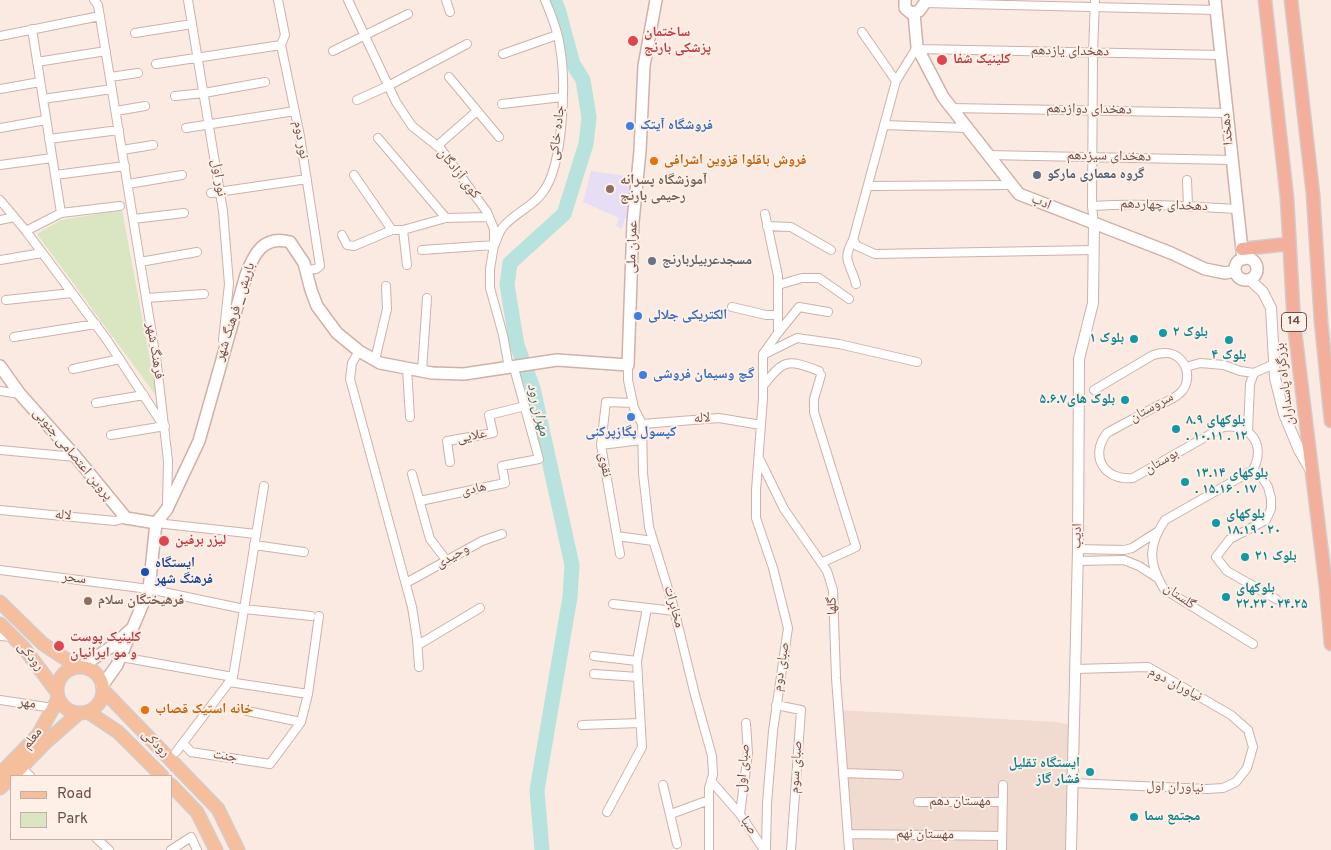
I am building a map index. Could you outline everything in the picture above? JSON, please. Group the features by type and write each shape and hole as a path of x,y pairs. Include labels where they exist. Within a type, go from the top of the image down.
{"highway":[{"name":"بزرگراه پاسداران","path":"1265,0 1287,198 1288,244 1294,324 1326,587 1331,644"},
{"name":"14","path":"1291,0 1312,194 1321,321 1331,421"},
{"path":"1242,254 1288,244"}],"main road":[{"name":"عمران ملی","path":"628,365 633,222 640,151 644,66 656,0"},
{"path":"903,2 907,11 914,13 919,11 926,2"},
{"name":"دهخدا","path":"1215,5 1242,254"},
{"name":"ادب","path":"914,13 918,48 942,96 1019,194 1205,268 1224,273 1235,271"},
{"name":"باریش _ فرهنگ شهر","path":"156,523 167,509 199,440 251,260 268,242 280,240 290,242 304,263 317,306 338,333 359,351 380,363 422,371 464,374 557,360 628,365"},
{"path":"1242,254 1256,264 1256,275 1250,280 1242,280 1235,271 1242,254"},
{"name":"پروین اعتصامی جنوبی","path":"0,366 20,394 76,457 126,518"},
{"path":"126,518 156,523 149,588 135,625 117,665 103,688 100,701 93,709 83,713 68,710 56,699 59,680 62,676 72,669 79,668 114,645 135,625"},
{"name":"رودکى","path":"0,602 44,644 79,668"},
{"name":"رودکى","path":"0,624 6,636 24,648 56,699"},
{"path":"79,668 95,673 103,688"},
{"name":"رودکی","path":"103,688 218,810 238,850"},
{"name":"معلم","path":"0,788 38,735 56,699"},
{"name":"معلم","path":"12,771 83,713"},
{"name":"رودکی","path":"83,713 118,732 161,775"},
{"path":"172,787 197,812 216,850"}],"street":[{"name":"فرهنگ شهر","path":"94,0 98,5 106,51 157,365 165,426"},
{"name":"نور اول","path":"188,0 220,192 227,246 228,284 222,357"},
{"name":"نور دوم","path":"278,0 285,36 281,45 295,111 320,266 316,269 306,270"},
{"name":"کوی آزادگان","path":"350,0 364,36 388,86 412,126 437,146 488,212 494,229 490,288 511,368 539,459"},
{"path":"446,0 450,12"},
{"name":"جاده خاکی","path":"494,245 502,228 513,217 534,202 544,191 558,152 563,65 557,36 545,0"},
{"path":"926,2 1215,5"},
{"path":"1094,4 1092,53 1092,206 1094,224"},
{"path":"334,51 408,14"},
{"path":"0,36 100,16"},
{"path":"134,33 192,24"},
{"path":"32,30 61,214"},
{"path":"862,32 896,81"},
{"path":"502,54 557,36"},
{"path":"357,100 388,86 466,44"},
{"path":"156,64 281,45"},
{"path":"856,284 854,274 847,263 848,249 853,240 869,186 896,81 918,48"},
{"name":"دهخدای یازدهم","path":"918,48 1221,55"},
{"path":"37,62 106,51"},
{"path":"110,77 138,73"},
{"path":"449,77 499,137"},
{"path":"0,89 40,82"},
{"path":"174,96 204,93 265,82"},
{"path":"43,99 112,89"},
{"path":"502,104 562,96"},
{"path":"116,111 145,106"},
{"name":"دهخدای دوازدهم","path":"951,108 1227,113"},
{"path":"186,128 295,111"},
{"path":"437,146 477,111"},
{"path":"0,128 46,120"},
{"path":"884,125 966,128"},
{"path":"49,139 119,130"},
{"path":"378,138 446,218"},
{"path":"122,150 152,145"},
{"name":"دهخدای سیزدهم","path":"987,155 1232,160"},
{"path":"0,165 52,158"},
{"path":"55,176 125,166"},
{"path":"128,184 182,175"},
{"path":"354,175 392,230"},
{"path":"211,193 307,179"},
{"path":"1188,180 1188,206"},
{"path":"869,186 1011,185"},
{"name":"فرهنگ شهر","path":"0,200 26,231 96,324 165,426"},
{"name":"دهخدای چهاردهم","path":"1092,206 1120,204 1236,209"},
{"path":"26,231 61,214 120,206"},
{"path":"133,219 184,213"},
{"path":"764,214 778,276 778,333"},
{"path":"0,220 14,217"},
{"path":"342,235 348,245 354,246 392,230 403,230 446,218 489,217"},
{"name":"ادیب","path":"1071,850 1080,359 1092,303 1094,224"},
{"path":"767,226 791,227 831,250"},
{"path":"403,230 407,265"},
{"path":"853,240 858,246 874,254 1093,250"},
{"path":"422,250 494,245"},
{"path":"140,262 197,252"},
{"path":"0,260 42,253"},
{"path":"778,285 802,278 819,278 849,299"},
{"path":"1250,280 1263,292 1271,308 1275,378 1284,414 1298,450 1311,470"},
{"path":"375,360 387,309 386,286"},
{"path":"6,300 72,293"},
{"path":"146,298 204,294"},
{"path":"422,371 427,298"},
{"path":"732,307 766,315 778,315"},
{"path":"763,354 798,307 828,312"},
{"path":"14,337 96,324"},
{"path":"763,354 797,338 839,344 917,362"},
{"path":"359,351 352,363 350,379 412,606 418,645 419,667"},
{"path":"1094,390 1160,352 1176,355 1186,367 1200,363 1224,365 1240,371 1254,372 1274,364"},
{"name":"صبای دوم","path":"763,354 756,518 773,568 788,628 776,706 766,803 765,850"},
{"path":"73,369 120,359"},
{"path":"763,386 776,370 787,363 797,362 820,373 814,398 814,412 856,547 820,563"},
{"name":"مخابرات","path":"628,365 628,380 633,403 642,424 644,473 652,541 675,611 712,756 713,775 709,788 709,850"},
{"name":"سروستان","path":"1102,440 1108,433 1178,395 1187,382 1188,374 1186,367"},
{"path":"407,368 410,416"},
{"path":"1078,549 1124,550 1132,548 1157,532 1165,520 1253,470 1259,454 1258,445 1248,431 1250,384 1254,372"},
{"path":"0,391 20,394"},
{"path":"96,404 144,395"},
{"name":"نقوی","path":"620,554 601,445 606,402 633,403"},
{"name":"علایی","path":"450,462 446,441 493,433 489,415 524,406"},
{"name":"لاله","path":"642,424 719,418 761,425"},
{"path":"111,435 165,426 168,461 167,509"},
{"name":"بوستان","path":"1102,440 1099,448 1102,466 1116,477 1124,479 1133,478 1141,474 1223,427 1240,427 1248,431"},
{"path":"601,445 642,440"},
{"path":"0,450 76,457"},
{"name":"هادی","path":"420,501 505,483 502,466 539,459"},
{"name":"گلها","path":"759,459 784,508 827,571 833,590 836,678 849,850"},
{"path":"1253,470 1262,477 1268,487 1271,498 1266,520 1230,539 1216,556 1227,571 1276,599"},
{"path":"412,474 430,539 447,561"},
{"path":"176,752 231,679 264,486"},
{"name":"لاله","path":"0,510 116,522 126,518"},
{"path":"156,523 256,534"},
{"name":"گلستان","path":"1157,532 1152,547 1152,562 1156,576 1164,589 1253,644"},
{"name":"وحیدی","path":"406,583 482,541 502,534"},
{"path":"617,536 652,541"},
{"path":"254,545 304,552"},
{"path":"1077,561 1124,560 1156,576"},
{"name":"سحر","path":"0,570 149,588 244,609 315,616 308,694"},
{"path":"612,604 675,611"},
{"path":"418,645 480,608"},
{"path":"607,812 642,747 637,661 647,608"},
{"path":"594,656 637,661"},
{"path":"121,657 308,694 301,722 247,711"},
{"name":"نیاوران دوم","path":"1075,668 1148,668 1230,715 1248,730 1252,748"},
{"path":"594,674 638,677"},
{"name":"مهر","path":"0,700 56,699"},
{"name":"صبای سوم","path":"776,706 801,710 791,850"},
{"name":"جنت","path":"183,743 191,752 270,764 301,722"},
{"name":"صبای اول","path":"740,814 748,753 746,722"},
{"path":"582,724 640,723"},
{"name":"نیاوران اول","path":"1073,783 1223,788 1236,782 1247,768 1252,748"},
{"path":"843,773 899,775"},
{"name":"صبا","path":"711,781 740,814 765,850"},
{"path":"1002,850 1003,784"},
{"path":"663,785 677,844"},
{"path":"671,814 709,800"},
{"name":"مهستان دهم","path":"918,802 1003,802"},
{"name":"مهستان نهم","path":"848,834 1002,836"},
{"path":"172,850 191,837 196,850"},
{"path":"98,840 109,850"}],"shaded area":[{"name":"آموزشگاه پسرانه رحیمی بارنج","path":"591,171 634,177 628,218 625,218 622,229 616,226 619,218 583,202"},
{"path":"838,710 1056,722 1074,726 1069,850 849,850"}],"green space":[{"path":"122,210 157,397 37,234 61,220"}],"waterway":[{"name":"مهران رود","path":"542,850 537,790 570,597 572,565 533,388 517,345 507,285 510,263 564,214 586,144 589,117 583,80 573,64 554,0"}],"place":[{"name":"ساختمان پزشکی بارنج","path":"633,41"},
{"name":"کلینیک شفا","path":"942,60"},
{"name":"فروشگاه آیتک","path":"630,126"},
{"name":"فروش باقلوا قزوین اشرافی","path":"654,161"},
{"name":"گروه معماری مارکو","path":"1037,175"},
{"name":"آموزشگاه پسرانه رحیمی بارنج","path":"610,189"},
{"name":"مسجدعربیلربارنج","path":"652,261"},
{"name":"الکتریکی جلالی","path":"638,316"},
{"name":"بلوک ۲","path":"1163,333"},
{"name":"بلوک ۱","path":"1134,339"},
{"name":"بلوک ۴","path":"1229,340"},
{"name":"گچ وسیمان فروشی","path":"643,375"},
{"name":"بلوک های۵.۶.۷","path":"1125,400"},
{"name":"کپسول پگازپرکنی","path":"631,417"},
{"name":"بلوکهای ۸.۹ . ۱۰.۱۱ . ۱۲","path":"1176,429"},
{"name":"بلوکهای ۱۳.۱۴ . ۱۵.۱۶ . ۱۷","path":"1185,482"},
{"name":"بلوکهای ۱۸.۱۹ . ۲۰","path":"1216,523"},
{"name":"لیزر برفین","path":"164,541"},
{"name":"بلوک ۲۱","path":"1245,557"},
{"name":"ایستگاه فرهنگ شهر","path":"145,572"},
{"name":"بلوکهای ۲۲.۲۳ . ۲۴.۲۵","path":"1226,597"},
{"name":"فرهیختگان سلام","path":"88,601"},
{"name":"کلینیک پوست و مو ایرانیان","path":"59,646"},
{"name":"خانه استیک قصاب","path":"145,710"},
{"name":"ایستگاه تقلیل فشار گاز","path":"1090,772"},
{"name":"مجتمع سما","path":"1134,817"}]}
